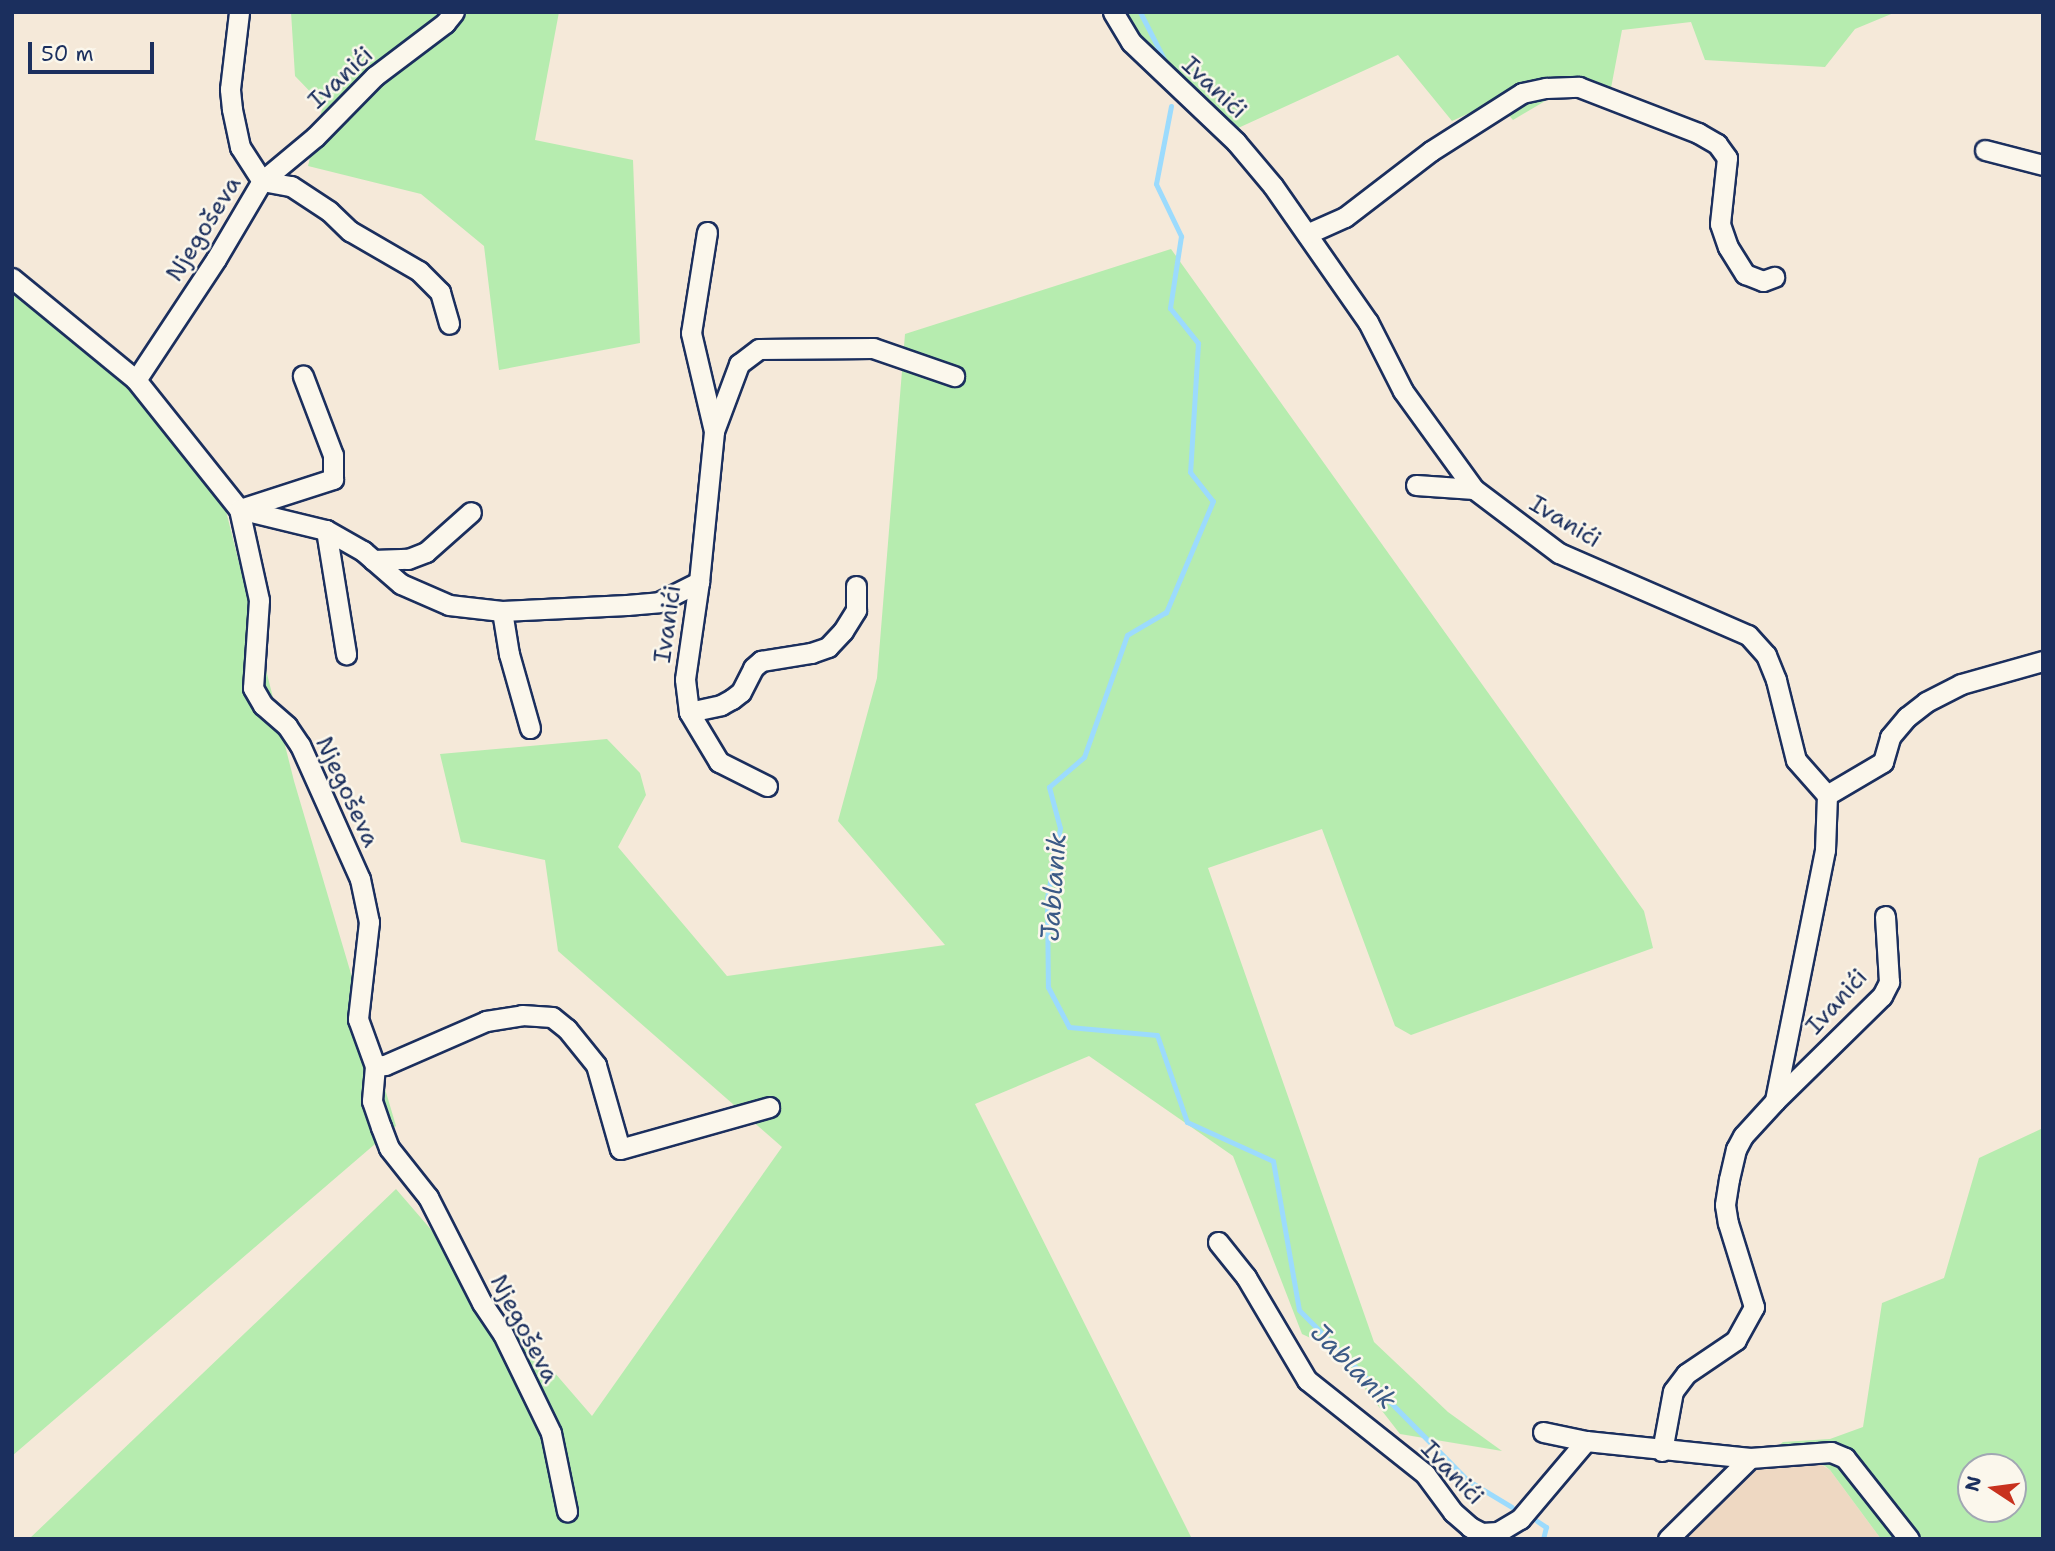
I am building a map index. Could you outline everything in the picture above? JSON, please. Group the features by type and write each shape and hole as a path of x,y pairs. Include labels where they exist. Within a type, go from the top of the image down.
{"street":[{"name":"Njegoševa","path":"136,380 216,259 262,181 240,147 232,108 230,89 239,12"},
{"name":"Ivanići","path":"262,181 315,137 375,76 446,23 454,12"},
{"name":"Ivanići","path":"1113,12 1131,41 1236,142 1309,233 1368,322 1403,391 1474,489 1559,553 1748,635 1766,655 1796,760 1827,795 1825,850 1775,1101"},
{"path":"1309,233 1345,217 1431,151 1522,93 1546,88 1579,88 1698,133 1717,144 1727,158 1720,224 1728,247 1745,274 1763,281 1774,277"},
{"path":"1985,150 2043,165"},
{"path":"262,181 291,186 330,211 351,231 419,271 440,292 449,324"},
{"name":"Ivanići","path":"707,232 691,333 714,431"},
{"name":"Njegoševa","path":"12,278 136,380 239,509 258,600 253,688 262,705 287,726 300,745 360,879 369,922 358,1019 375,1066 372,1101 389,1148 428,1197 482,1303 503,1334 551,1433 567,1511"},
{"name":"Ivanići","path":"767,786 719,762 689,712 685,679 699,582 714,431 739,364 759,349 873,348 954,376"},
{"path":"239,509 333,479 333,455 303,376"},
{"path":"1416,485 1474,489"},
{"path":"239,509 326,530 373,560 401,584 449,605 502,611 659,601 699,582"},
{"path":"373,560 408,559 426,552 471,512"},
{"path":"326,530 346,654"},
{"path":"689,712 721,705 732,699 740,692 753,668 761,661 811,653 828,647 844,631 856,610 856,586"},
{"path":"502,611 509,654 530,728"},
{"path":"1827,795 1883,762 1890,737 1907,717 1926,702 1961,684 2043,661"},
{"name":"Ivanići","path":"1662,1451 1673,1391 1686,1374 1736,1340 1754,1307 1725,1205 1736,1149 1775,1101 1882,996 1889,982 1885,916"},
{"path":"375,1066 385,1065 486,1021 522,1015 552,1017 567,1029 596,1065 620,1149 769,1107"},
{"name":"Ivanići","path":"1218,1242 1246,1277 1307,1380 1425,1474 1453,1513 1470,1527 1482,1533 1498,1532 1520,1518 1586,1441"},
{"path":"1543,1432 1586,1441 1662,1451 1750,1458 1831,1452 1845,1458 1909,1539"},
{"path":"1668,1539 1750,1458"}],"shaded area":[{"path":"1820,1464 1830,1470 1881,1539 1676,1539 1752,1467"}],"green space":[{"path":"291,12 559,12 535,140 633,160 640,343 499,370 484,246 421,194 308,166 323,105 295,76"},
{"path":"1112,12 1896,12 1855,29 1825,67 1705,60 1691,22 1622,30 1608,104 1562,91 1513,120 1496,101 1452,121 1398,55 1236,129"},
{"path":"1171,249 1644,911 1653,948 1411,1035 1395,1026 1322,829 1208,868 1374,1342 1448,1412 1502,1451 1400,1434 1334,1349 1302,1334 1233,1156 1089,1056 975,1104 1192,1539 29,1539 396,1189 592,1416 782,1147 558,951 545,860 461,842 440,754 607,739 640,773 646,795 618,847 727,976 945,945 838,821 877,678 905,334"},
{"path":"12,288 130,384 224,503 294,781 396,1126 12,1456"},
{"path":"2043,1128 2043,1539 1881,1539 1825,1466 1752,1467 1783,1442 1830,1439 1863,1427 1882,1303 1944,1278 1979,1158"}],"waterway":[{"name":"Jablanik","path":"1140,12 1167,65"},
{"name":"Jablanik","path":"1171,106 1156,184 1181,236 1170,308 1198,343 1190,472 1213,501 1166,612 1127,635 1084,757 1049,787 1060,828 1047,898 1048,987 1069,1027 1157,1035 1187,1122 1273,1161 1299,1310 1467,1480 1512,1507"},
{"name":"Jablanik","path":"1537,1521 1546,1527 1543,1539"}]}
